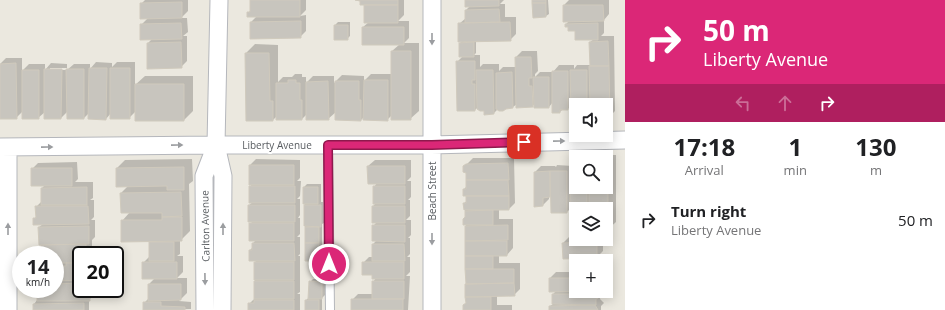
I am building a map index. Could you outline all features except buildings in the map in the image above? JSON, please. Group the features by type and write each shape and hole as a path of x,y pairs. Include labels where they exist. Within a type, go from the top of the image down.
{"street":[{"name":"Carlton Avenue","path":"219,0 216,145 223,176 222,310"},
{"name":"Beach Street","path":"432,0 432,310"},
{"name":"Liberty Avenue","path":"4,147 432,145 625,140"},
{"name":"Carlton Avenue","path":"205,309 204,176 216,145"},
{"path":"4,147 8,310"},
{"path":"205,309 222,310"}],"lane":[{"path":"328,145 330,310"}],"route":[{"path":"329,264 328,145 432,145 524,142"}]}
